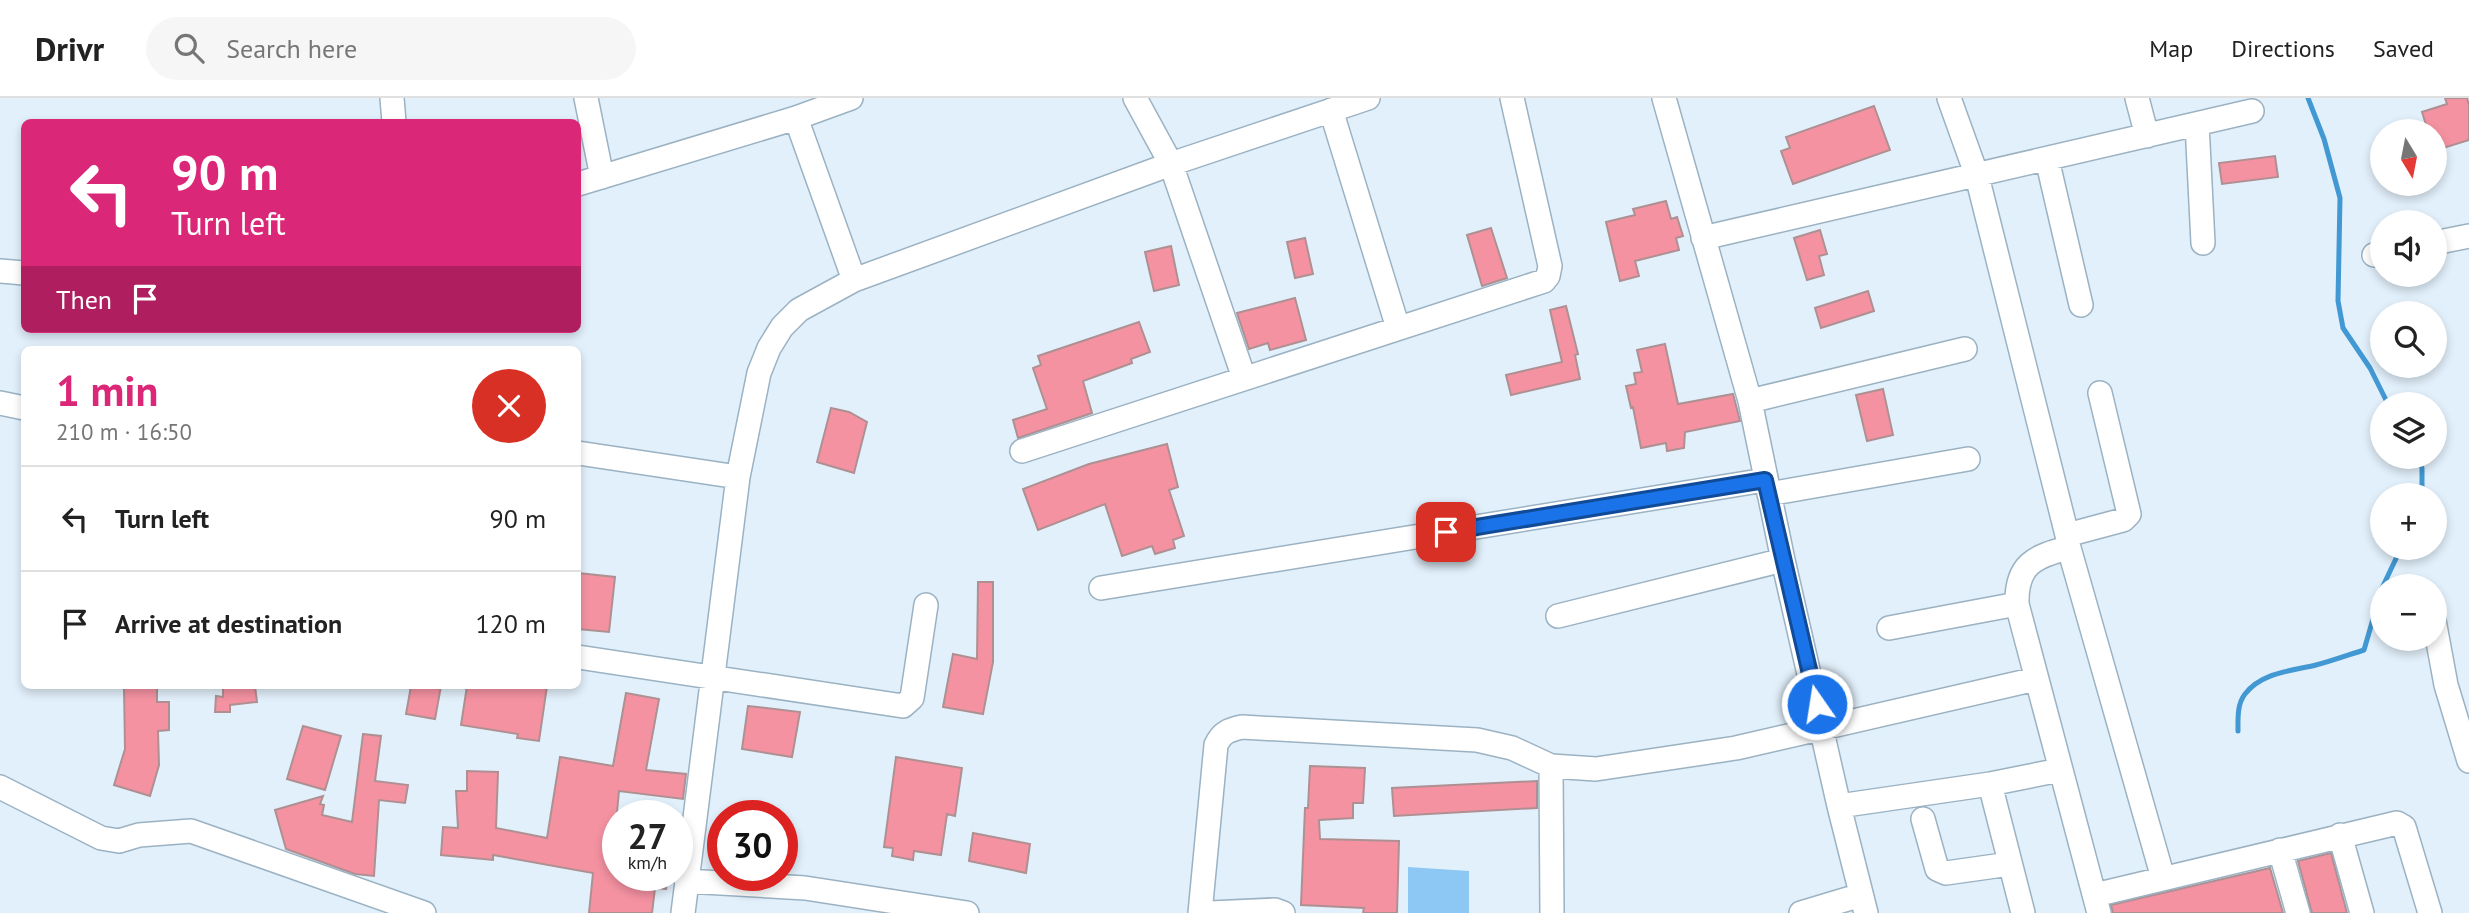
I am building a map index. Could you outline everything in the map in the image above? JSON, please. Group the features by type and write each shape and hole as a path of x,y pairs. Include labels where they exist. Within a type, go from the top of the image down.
{"street":[{"path":"392,98 394,119"},
{"path":"586,98 602,177"},
{"path":"581,183 796,118 851,98"},
{"path":"1135,98 1171,164 1244,378"},
{"path":"693,830 738,477 759,373 769,348 782,327 799,310 854,280 1171,164 1368,98"},
{"path":"1022,451 1537,284 1548,276 1550,266 1512,98"},
{"path":"1664,98 1750,401 1783,560 1863,904 1801,913"},
{"path":"1949,98 1977,176 2068,542 2163,878"},
{"path":"2137,98 2147,136"},
{"path":"1331,110 1398,328"},
{"path":"1703,238 2252,111"},
{"path":"796,118 854,280"},
{"path":"2197,124 2203,243"},
{"path":"2047,159 2081,305"},
{"path":"2447,240 2469,236"},
{"path":"0,271 21,273"},
{"path":"1750,401 1965,349"},
{"path":"2100,393 2129,514 2123,520 2068,542 2026,568 2019,576 2017,604 2097,904 2163,878 2394,823 2404,827 2430,913"},
{"path":"0,402 21,407"},
{"path":"581,453 738,477"},
{"path":"1101,589 1767,487 1968,459"},
{"path":"1558,617 1783,560"},
{"path":"1889,628 2017,604"},
{"path":"581,657 903,706 912,698 926,605"},
{"path":"2440,651 2446,685 2469,761"},
{"path":"1200,913 1216,745 1221,734 1230,730 1242,727 1477,740 1513,748 1551,766 1596,769 1737,748 2036,679"},
{"path":"1551,766 1552,913"},
{"path":"1839,806 1990,784 2060,770"},
{"path":"1990,784 2023,913"},
{"path":"0,787 101,838 119,841 139,835 191,831 257,852 424,913"},
{"path":"1923,819 1937,869 1946,873 2010,864"},
{"path":"2340,835 2362,913"},
{"path":"2280,850 2298,913"},
{"path":"693,881 805,888 967,913"},
{"path":"682,913 685,891"},
{"path":"1210,913 1275,910 1283,913"}],"shaded area":[{"path":"1408,867 1469,871 1469,913 1408,913"}],"building":[{"path":"2445,98 2467,98 2469,140 2447,147 2447,119 2424,119 2422,112 2447,104"},
{"path":"1874,106 1890,150 1793,184 1781,151 1790,148 1786,137"},
{"path":"2275,156 2278,177 2222,184 2219,163"},
{"path":"1666,201 1671,219 1677,217 1683,236 1676,238 1679,250 1635,261 1639,276 1620,281 1606,222 1635,215 1633,209"},
{"path":"1491,228 1507,278 1482,286 1467,235"},
{"path":"1820,230 1827,254 1819,256 1824,275 1807,280 1794,238"},
{"path":"1305,238 1313,274 1295,278 1287,242"},
{"path":"1171,246 1179,285 1154,291 1145,252"},
{"path":"1868,291 1874,311 1821,328 1815,308"},
{"path":"1295,298 1306,340 1270,350 1268,343 1249,349 1237,313"},
{"path":"1566,306 1578,354 1575,355 1580,379 1511,395 1506,375 1562,362 1550,310"},
{"path":"1139,322 1150,352 1131,359 1132,363 1083,381 1092,413 1018,438 1013,420 1047,409 1033,368 1041,365 1038,356"},
{"path":"1665,344 1678,404 1733,394 1740,421 1685,432 1684,448 1667,451 1666,443 1641,448 1626,386 1636,384 1634,373 1642,372 1637,350"},
{"path":"1883,389 1893,435 1867,441 1856,395"},
{"path":"831,408 849,412 867,422 854,473 817,462"},
{"path":"1167,444 1178,487 1169,490 1184,536 1173,540 1175,548 1155,554 1152,546 1122,556 1105,504 1038,530 1023,489 1089,464"},
{"path":"581,573 615,577 609,632 581,629"},
{"path":"978,582 993,582 993,662 983,714 943,707 953,654 977,659"},
{"path":"124,689 157,689 157,702 169,702 169,730 158,731 159,765 150,796 114,785 125,749"},
{"path":"223,689 255,689 257,702 230,705 230,712 215,712 216,696 223,697"},
{"path":"410,689 440,689 435,719 406,714"},
{"path":"467,689 547,689 539,741 517,738 518,734 461,725"},
{"path":"626,693 659,699 646,770 686,774 683,799 619,791 618,800 602,800 602,891 655,891 652,913 589,913 593,873 493,855 493,860 441,855 443,827 458,828 456,791 467,791 467,771 498,772 496,828 547,838 560,757 613,766"},
{"path":"748,706 800,712 792,757 742,749"},
{"path":"303,726 341,736 325,790 287,779"},
{"path":"363,734 381,736 375,781 408,785 405,803 379,800 374,876 355,874 286,849 275,810 323,796 320,804 324,805 322,815 352,822"},
{"path":"896,757 962,768 955,816 947,814 941,855 914,851 913,860 892,856 893,848 884,847"},
{"path":"1310,766 1365,768 1363,803 1353,803 1353,818 1319,820 1320,839 1399,841 1397,913 1363,913 1364,908 1301,905 1305,808 1308,808"},
{"path":"1537,781 1537,808 1394,816 1392,788"},
{"path":"973,833 1030,844 1026,873 969,861"},
{"path":"2331,853 2347,913 2312,913 2298,861"},
{"path":"2270,868 2283,913 2113,913 2111,905"}],"waterway":[{"path":"2308,98 2324,139 2340,198 2338,301 2343,328 2370,368 2382,392"},
{"path":"2422,469 2422,483"},
{"path":"2389,574 2395,560"},
{"path":"2238,731 2238,712 2242,698 2252,687 2278,674 2364,650 2370,629"}],"route":[{"path":"1446,532 1765,480 1817,704"}]}
